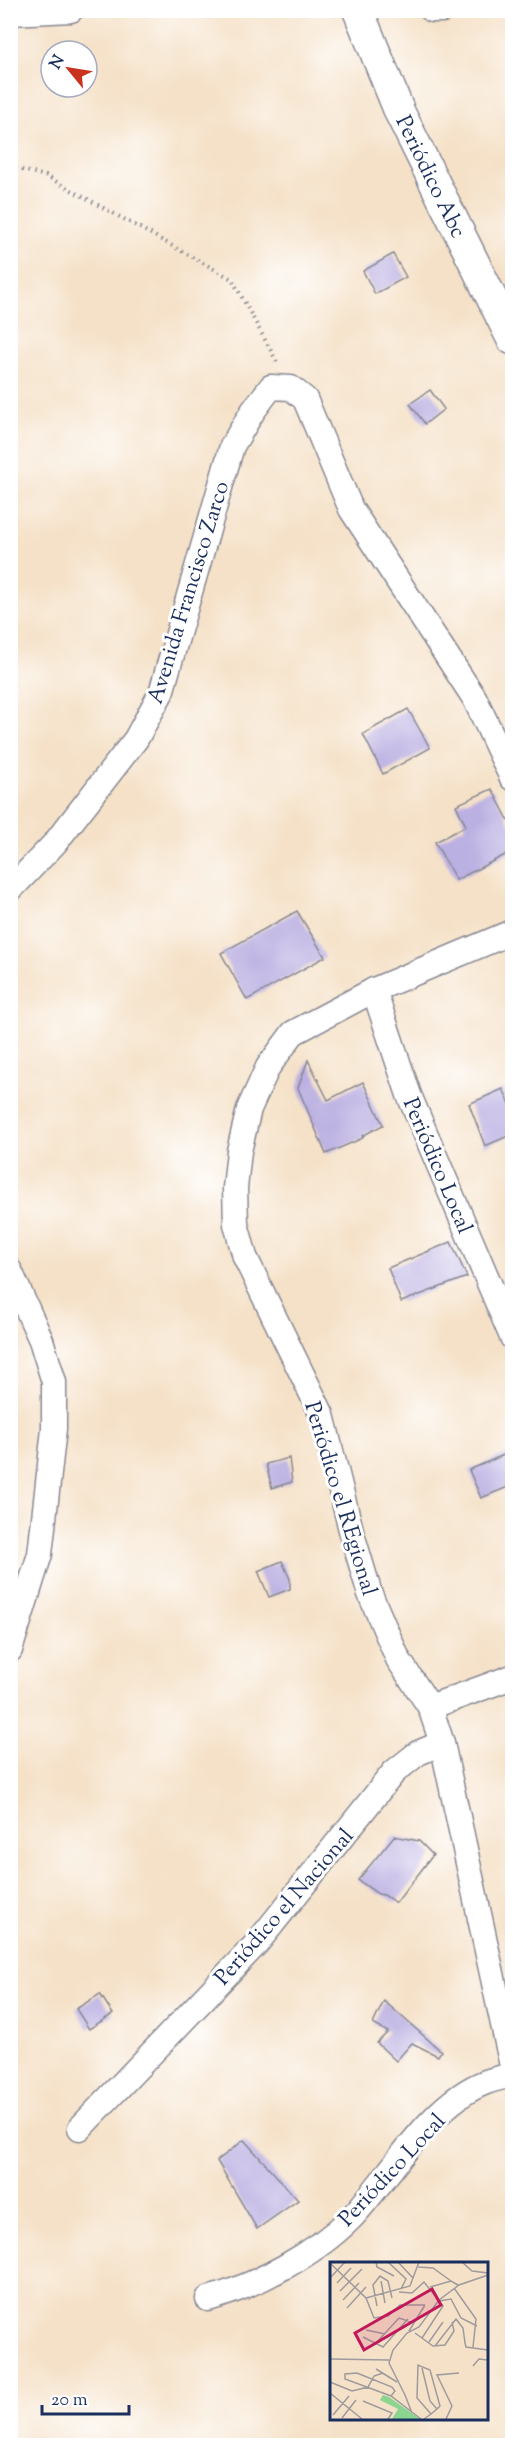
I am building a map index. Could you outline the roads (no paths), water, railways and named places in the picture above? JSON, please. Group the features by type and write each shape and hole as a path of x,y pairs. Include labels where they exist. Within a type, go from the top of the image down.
{"street":[{"path":"10,13 71,10"},
{"name":"Periódico Abc","path":"358,10 399,113 513,339"},
{"path":"432,10 442,10"},
{"name":"Avenida Francisco Zarco","path":"10,890 55,843 136,740 161,693 232,446 271,387 291,388 305,399 351,509 475,699 513,778"},
{"name":"Periódico el REgional","path":"513,932 374,990 293,1033 268,1067 249,1109 239,1151 236,1224 245,1257 322,1415 370,1593 398,1659 430,1707 442,1743 513,2066"},
{"name":"Periódico Local","path":"374,990 409,1095 513,1337"},
{"path":"10,1271 41,1340 54,1382 54,1429 40,1554 10,1650"},
{"path":"430,1707 513,1677"},
{"name":"Periódico el Nacional","path":"80,2128 257,1943 394,1772 418,1753 442,1743"},
{"name":"Periódico Local","path":"208,2299 237,2291 291,2264 350,2219 416,2138 454,2101 485,2082 513,2075"}]}
